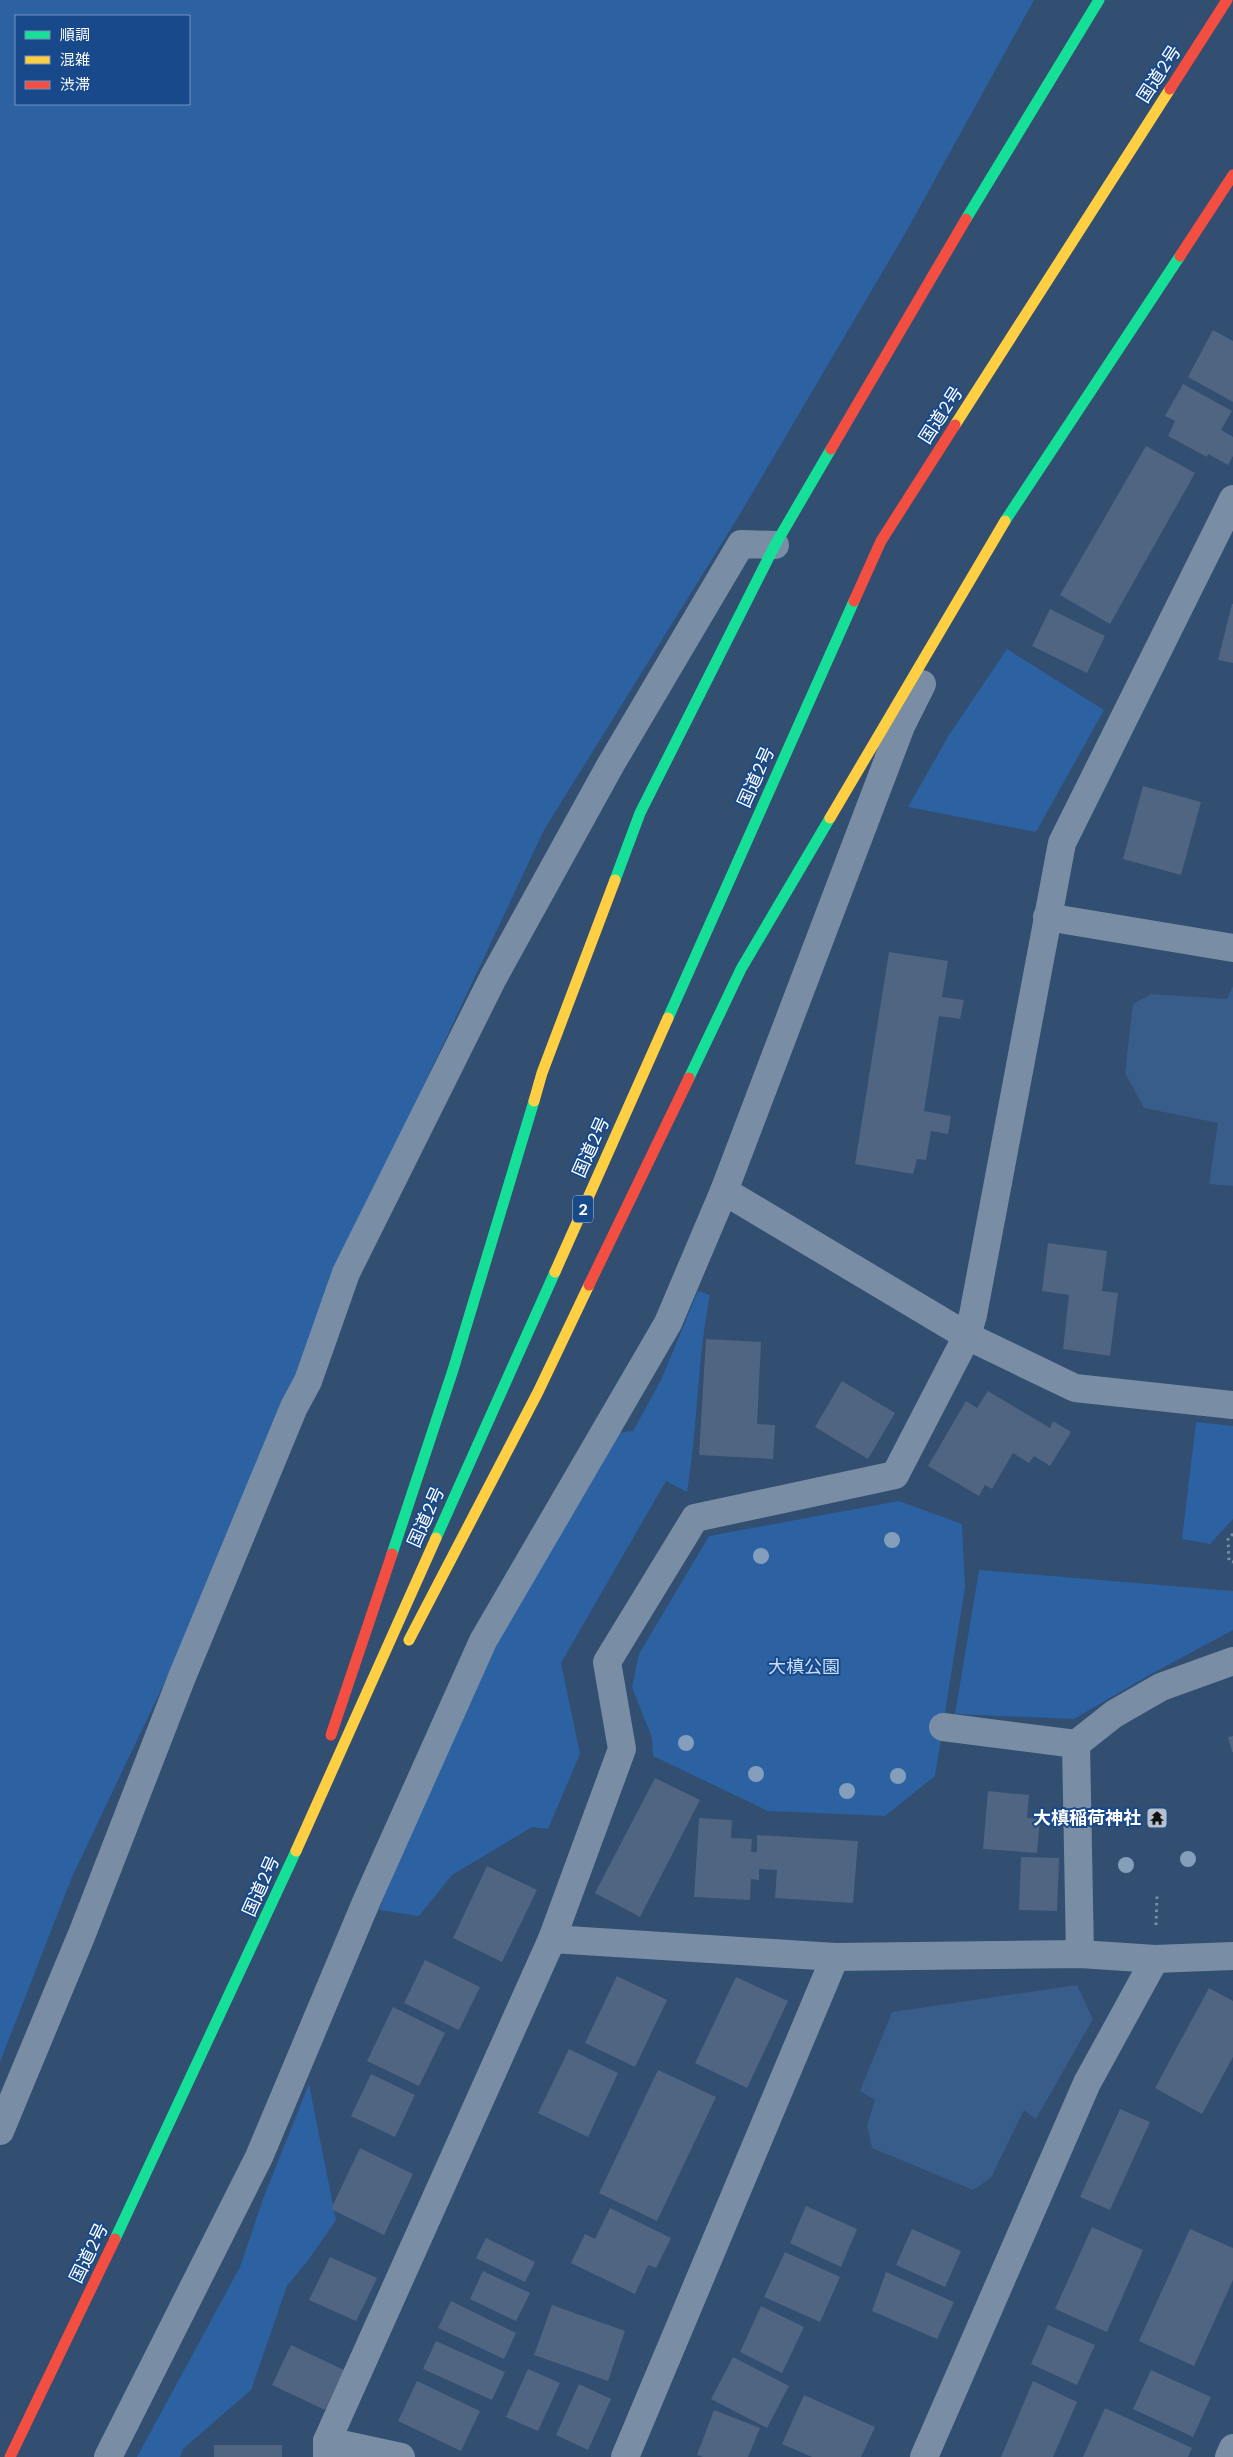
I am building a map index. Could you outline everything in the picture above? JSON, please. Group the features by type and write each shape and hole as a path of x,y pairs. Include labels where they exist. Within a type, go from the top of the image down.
{"highway":[{"path":"326,1748 453,1370 542,1073 640,813 775,545 923,290 1099,0"},
{"name":"国道2号","path":"10,2457 183,2097 279,1890 881,541 1227,0"},
{"path":"402,1654 538,1392 740,968 1008,516 1233,175"},
{"path":"279,1890 370,1716"},
{"path":"279,1890 320,1767"}],"street":[{"path":"401,2457 327,2449 552,1940 622,1749 607,1662 694,1518 895,1475 967,1336 973,1315 1062,843 1233,499"},
{"path":"108,2457 259,2157 367,1900 483,1641 668,1323 724,1191 901,726 1008,516"},
{"path":"0,2131 82,1934 182,1677 294,1408 308,1381 346,1273 493,978 616,755 741,544 775,545"},
{"path":"1047,917 1233,948"},
{"path":"724,1191 967,1336 1075,1388 1233,1405"},
{"path":"943,1727 1076,1744 1114,1714 1161,1686 1233,1661"},
{"path":"1076,1744 1080,1954"},
{"path":"552,1940 835,1957 1080,1954 1155,1958 1233,1956"},
{"path":"625,2457 835,1957"},
{"path":"924,2457 1087,2083 1155,1958"},
{"path":"1229,2457 1233,2448"}],"path":[{"path":"1233,1534 1228,1538 1229,1561 1233,1562"}],"green space":[{"path":"0,0 1034,0 906,232 740,514 544,830 416,1102 308,1381 72,1877 0,2062"},
{"path":"1007,649 1104,710 1036,832 908,807 949,735"},
{"path":"698,1291 710,1295 702,1344 691,1468 687,1492 666,1481 561,1663 580,1754 548,1829 532,1827 452,1875 419,1916 379,1910 437,1755 608,1434 633,1431 661,1380"},
{"path":"1196,1422 1233,1426 1233,1519 1210,1544 1182,1539"},
{"name":"大槙公園","path":"899,1501 962,1524 965,1587 935,1776 885,1816 768,1811 653,1756 652,1738 632,1687 639,1654 709,1536"},
{"path":"979,1570 1233,1591 1233,1630 1144,1678 1074,1719 955,1714"},
{"path":"309,2084 336,2220 309,2259 287,2286 251,2390 183,2449 180,2457 137,2457 240,2267 263,2199"}],"shaded area":[{"path":"1233,986 1233,1186 1209,1184 1218,1123 1144,1108 1125,1073 1133,1004 1151,994 1227,999"},
{"path":"1077,1985 1093,2019 1036,2119 1024,2110 991,2178 973,2190 872,2148 867,2125 875,2100 860,2091 892,2012"}],"building":[{"path":"1213,330 1233,341 1233,402 1188,377"},
{"path":"1183,384 1232,411 1221,430 1233,437 1233,456 1228,465 1208,454 1207,457 1168,436 1175,421 1165,416"},
{"path":"1146,446 1195,473 1110,624 1060,595"},
{"path":"1233,604 1233,663 1218,660"},
{"path":"1050,609 1105,636 1087,673 1032,646"},
{"path":"1143,786 1201,802 1181,875 1123,859"},
{"path":"889,952 948,961 942,997 964,1000 960,1019 939,1016 924,1111 951,1116 948,1134 931,1131 926,1160 917,1159 913,1174 855,1164"},
{"path":"1048,1243 1107,1251 1102,1291 1118,1293 1110,1356 1063,1349 1069,1295 1042,1291"},
{"path":"706,1339 761,1342 757,1424 775,1425 773,1459 699,1455"},
{"path":"842,1381 895,1413 868,1459 815,1427"},
{"path":"988,1391 1050,1428 1053,1421 1071,1432 1050,1466 1034,1456 1029,1463 1013,1453 992,1489 985,1485 979,1496 928,1466 966,1401 977,1408"},
{"path":"1233,1736 1233,1752 1232,1752 1228,1737"},
{"path":"655,1778 700,1800 640,1917 595,1893"},
{"path":"988,1791 1029,1795 1027,1818 1040,1819 1037,1853 983,1849"},
{"path":"699,1818 732,1820 731,1838 752,1839 751,1852 757,1852 757,1835 858,1841 853,1903 775,1898 777,1870 759,1869 759,1880 751,1879 750,1900 694,1897"},
{"path":"1021,1857 1059,1858 1057,1911 1019,1910"},
{"path":"487,1866 537,1890 502,1962 453,1938"},
{"path":"425,1960 480,1987 459,2030 404,2003"},
{"path":"617,1976 667,2000 635,2067 585,2043"},
{"path":"736,1977 788,2001 747,2088 695,2063"},
{"path":"1209,1988 1233,2001 1233,2057 1202,2114 1155,2088"},
{"path":"393,2007 445,2033 419,2086 367,2061"},
{"path":"569,2049 618,2073 588,2137 538,2113"},
{"path":"658,2070 716,2097 657,2221 599,2193"},
{"path":"371,2074 415,2095 395,2137 351,2116"},
{"path":"1120,2109 1150,2122 1110,2210 1080,2197"},
{"path":"360,2148 413,2174 384,2235 331,2209"},
{"path":"806,2206 857,2229 841,2267 790,2243"},
{"path":"610,2208 671,2238 656,2268 648,2265 635,2294 571,2263 585,2234 595,2239"},
{"path":"1092,2227 1143,2250 1107,2332 1055,2309"},
{"path":"912,2229 961,2251 945,2287 896,2265"},
{"path":"1190,2229 1233,2248 1233,2280 1194,2366 1139,2341"},
{"path":"486,2238 535,2262 525,2282 476,2258"},
{"path":"785,2252 840,2277 820,2322 764,2297"},
{"path":"330,2257 377,2278 356,2321 309,2300"},
{"path":"483,2271 530,2293 516,2321 470,2299"},
{"path":"886,2272 954,2302 937,2339 872,2311"},
{"path":"451,2301 516,2333 504,2359 438,2328"},
{"path":"552,2305 625,2331 608,2381 534,2355"},
{"path":"761,2306 804,2327 782,2373 740,2352"},
{"path":"1048,2325 1095,2345 1077,2385 1031,2364"},
{"path":"436,2341 505,2372 492,2400 423,2369"},
{"path":"291,2345 344,2370 325,2410 272,2385"},
{"path":"733,2357 789,2386 767,2428 711,2399"},
{"path":"528,2369 560,2383 538,2431 506,2417"},
{"path":"1151,2370 1211,2397 1193,2437 1133,2409"},
{"path":"417,2381 480,2411 461,2451 398,2421"},
{"path":"1033,2381 1077,2402 1053,2457 1001,2457"},
{"path":"579,2384 611,2399 588,2450 556,2435"},
{"path":"804,2395 875,2427 861,2457 812,2457 782,2444"},
{"path":"1105,2408 1192,2448 1188,2457 1083,2457"},
{"path":"714,2410 760,2428 748,2457 703,2457 697,2455"},
{"path":"214,2445 282,2445 282,2457 214,2457"}],"traffic: fast":[{"path":"966,219 1099,0"},
{"path":"1005,521 1180,256"},
{"path":"615,880 640,813 775,545 831,449"},
{"path":"668,1018 854,601"},
{"path":"689,1078 741,969 830,818"},
{"path":"392,1554 453,1370 534,1101"},
{"path":"436,1538 555,1272"},
{"path":"115,2239 296,1851"}],"traffic: slow":[{"path":"955,425 1170,89"},
{"path":"830,818 1005,521"},
{"path":"534,1101 542,1073 615,880"},
{"path":"555,1272 668,1018"},
{"path":"409,1640 538,1392 589,1285"},
{"path":"296,1851 436,1538"}],"traffic: jam":[{"path":"1170,89 1227,0"},
{"path":"1180,256 1233,175"},
{"path":"831,449 966,219"},
{"path":"854,601 881,541 955,425"},
{"path":"589,1285 689,1078"},
{"path":"331,1735 392,1554"},
{"path":"10,2457 115,2239"}],"place":[{"name":"大槙稲荷神社","path":"1157,1818"}]}
